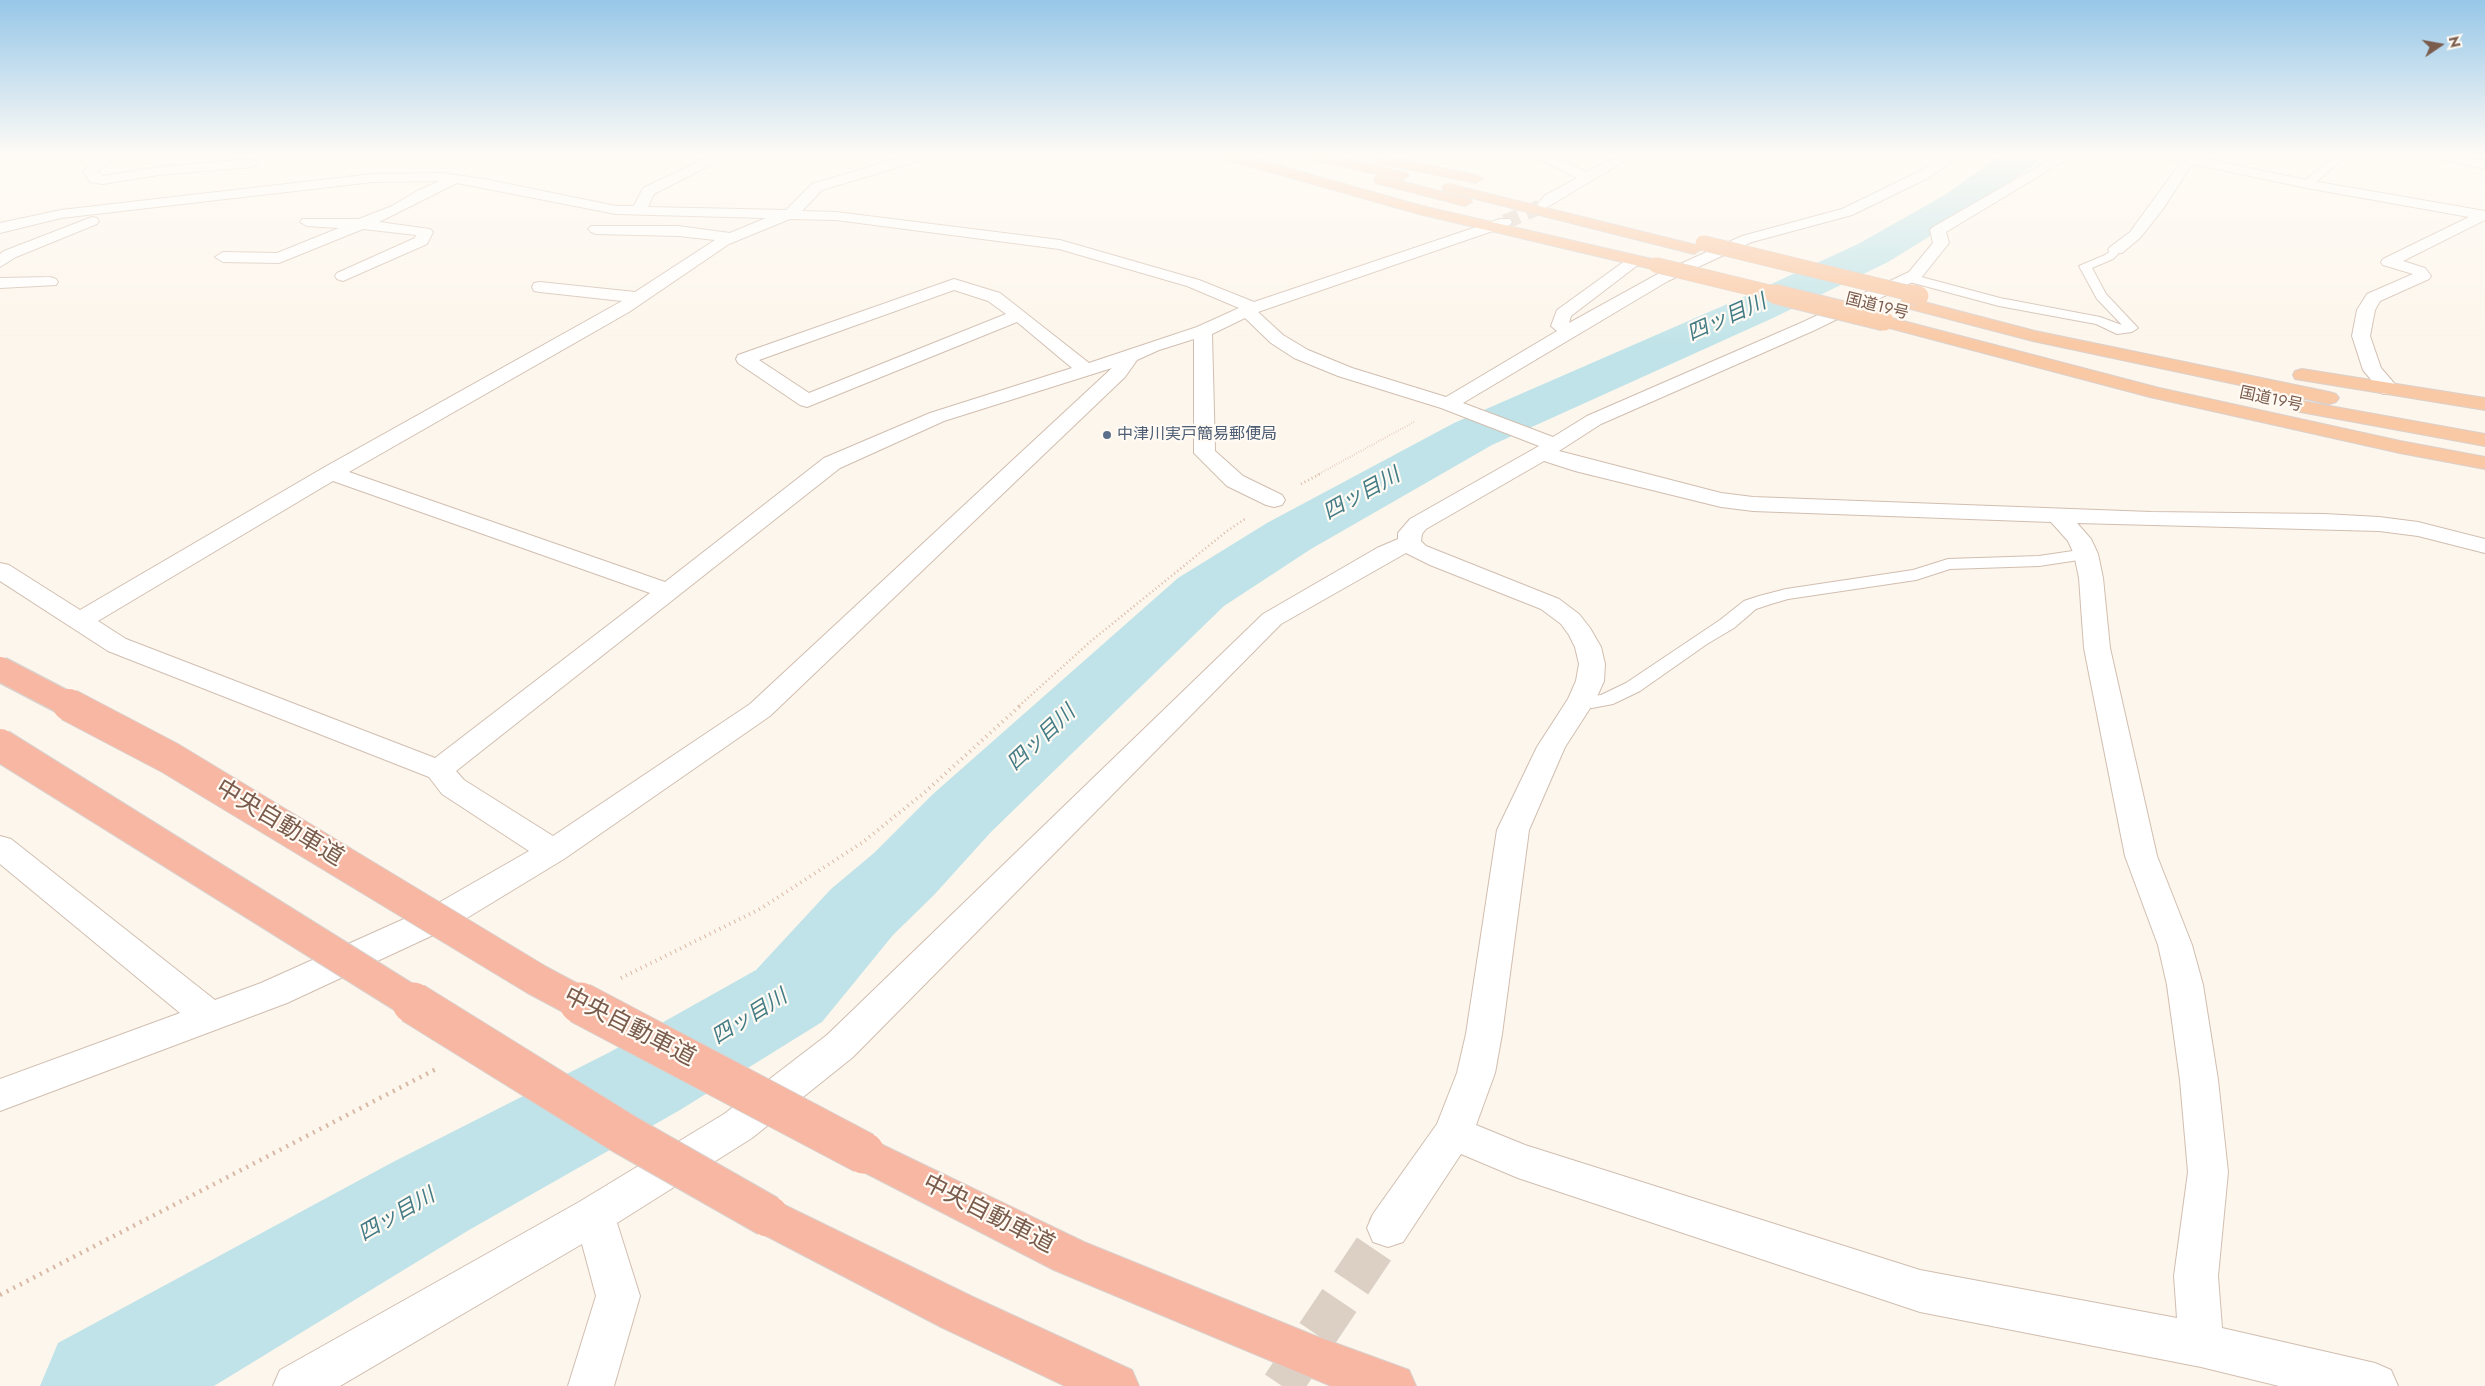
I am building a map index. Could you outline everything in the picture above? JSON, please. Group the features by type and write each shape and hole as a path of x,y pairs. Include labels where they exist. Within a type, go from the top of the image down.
{"highway":[{"path":"1474,220 1499,224 1635,261 1884,321 2157,393 2400,447 2485,462"},
{"name":"国道19号","path":"1533,220 1675,255 1910,304 2132,371 2425,431 2485,440"},
{"name":"国道19号","path":"1587,220 1699,246 2033,336 2325,397 2485,425"},
{"path":"1607,220 1699,246"},
{"path":"1910,304 2018,321 2149,348 2390,390 2485,404"},
{"name":"中央自動車道","path":"0,669 170,758 537,980 864,1153 1069,1256 1313,1357 1393,1386"},
{"path":"0,745 615,1129 768,1216 957,1312 1116,1386"}],"street":[{"path":"0,228 36,220"},
{"path":"0,262 10,254 97,220"},
{"path":"223,257 279,258 371,220"},
{"path":"80,622 331,473 639,298 732,238 776,220"},
{"path":"867,220 1060,245 1193,283 1250,309 1277,339 1301,354 1345,372 1452,406 1542,444 1584,466 1721,500 1753,504 2151,519 2324,521 2379,524 2418,529 2485,546"},
{"path":"1452,406 1567,332 1662,278 1747,239 1819,220"},
{"path":"1409,543 1410,533 1418,524 1542,444 1809,326 1910,278 1915,275 1941,243 1938,230 1956,220"},
{"path":"2116,250 2135,236 2146,220"},
{"path":"2390,390 2372,370 2361,336 2366,310 2373,298 2423,276 2418,271 2389,262 2475,220"},
{"path":"307,222 361,224 425,232 422,241 343,276"},
{"path":"439,770 832,463 936,417 1203,331 1250,309 1499,224"},
{"path":"596,229 678,232 732,238"},
{"path":"1567,332 1560,326 1563,314 1635,261"},
{"path":"0,284 50,282"},
{"path":"1019,315 807,401 745,358 954,284 994,298 1019,315 1086,370"},
{"path":"540,287 639,298"},
{"path":"1203,331 1204,453 1235,481 1274,500"},
{"path":"0,1095 274,993 445,915 553,851 760,710 1111,380 1130,356"},
{"path":"331,473 668,591"},
{"path":"2057,514 2080,539 2086,554 2091,578 2097,648 2141,856 2175,945 2185,985 2199,1080 2208,1172 2196,1276 2201,1345"},
{"path":"1388,1228 1453,1133 1476,1074 1484,1034 1513,830 1551,747 1582,699 1590,681 1592,664 1588,647 1581,633 1570,619 1543,601 1438,560 1418,551 1409,543"},
{"path":"296,1386 594,1215 738,1126 840,1046 1272,619 1385,553 1409,543"},
{"path":"0,570 117,645 439,770 453,787 553,851"},
{"path":"0,847 210,1017"},
{"path":"1453,1133 1518,1160 1920,1291 2201,1345 2375,1386"},
{"path":"591,1386 618,1296 594,1215"}],"lane":[{"path":"1910,278 1999,302 2100,321 2117,330 2132,328 2101,296 2085,266 2109,257 2116,250"},
{"path":"1582,699 1592,702 1606,700 1633,687 1700,640 1728,624 1750,605 1765,600 1786,594 1916,575 1948,564 2031,562 2086,554"}],"path":[{"path":"619,979 760,909 863,842 925,792 1091,641 1227,531 1274,500 1336,464 1452,406"},
{"path":"0,1295 443,1066"}],"waterway":[{"name":"四ッ目川","path":"101,1386 431,1196 645,1081 789,996 862,912 904,874 962,813 1201,592 1289,536 1473,434 1757,308 1873,253 1929,220"}],"tunnel":[{"path":"1505,222 1510,220"},
{"path":"1282,1386 1388,1228"}],"place":[{"name":"中津川実戸簡易郵便局","path":"1107,435"}]}
